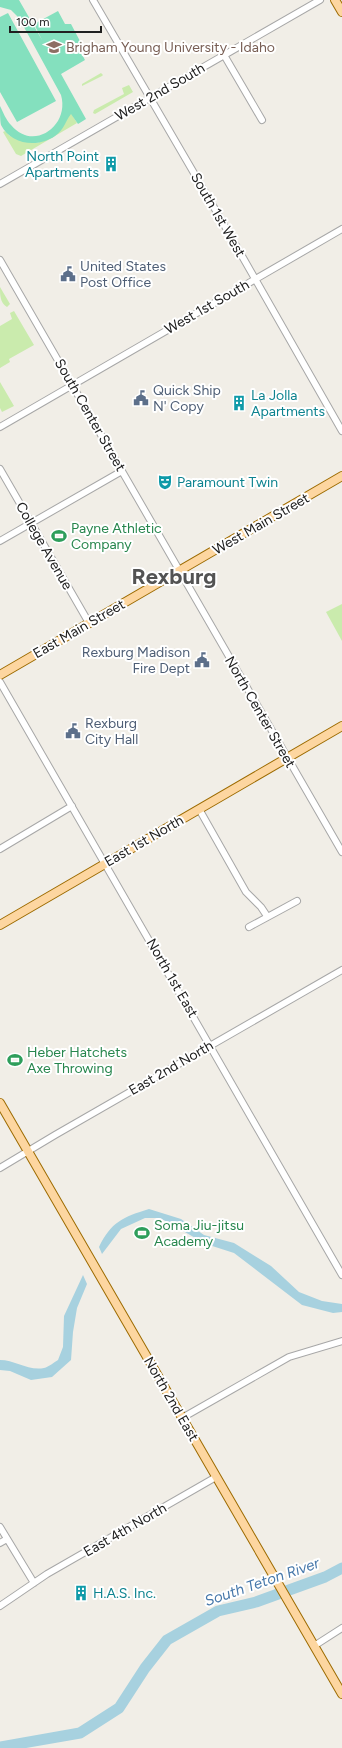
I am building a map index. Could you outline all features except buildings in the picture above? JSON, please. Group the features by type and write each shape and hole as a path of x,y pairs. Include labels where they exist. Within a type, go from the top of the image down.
{"main road":[{"path":"335,0 342,12"},
{"name":"West Main Street","path":"180,570 342,476"},
{"name":"East Main Street","path":"0,675 180,570"},
{"name":"East 1st North","path":"0,925 342,726"},
{"name":"North 2nd East","path":"0,1103 342,1694"}],"street":[{"name":"South 1st West","path":"93,0 342,431"},
{"name":"West 2nd South","path":"0,184 320,0"},
{"path":"224,55 262,120"},
{"name":"West 1st South","path":"0,427 342,229"},
{"name":"South Center Street","path":"0,260 180,570"},
{"name":"College Avenue","path":"0,469 89,623"},
{"path":"0,541 122,471"},
{"name":"North Center Street","path":"180,570 342,852"},
{"name":"North 1st East","path":"0,682 211,1045 342,1276"},
{"path":"0,849 72,806"},
{"path":"199,809 246,892 261,907 267,916"},
{"path":"249,927 297,901"},
{"name":"East 2nd North","path":"0,1168 342,970"},
{"path":"182,1418 282,1361 342,1341"},
{"name":"East 4th North","path":"0,1606 34,1583 216,1477"},
{"path":"0,1527 34,1583"},
{"path":"0,1543 7,1539"},
{"path":"314,1646 342,1628"}],"green space":[{"path":"0,0 19,0 42,40 34,24 58,11 65,24 71,24 81,43 78,47 85,60 61,74 86,119 78,124 71,114 63,128 55,136 48,140 33,143 18,140 5,132 1,125 0,106 9,123 20,133 29,136 39,136 48,132 55,125 60,117 62,106 61,95 19,18 11,10 0,7"},
{"path":"8,13 56,101 17,122 0,92 0,17"},
{"path":"101,73 103,75 102,76 82,86 82,84"},
{"path":"129,85 133,92 95,114 93,113 94,110 124,94 122,88"},
{"path":"71,113 77,123 21,156 16,154 3,132 5,131 10,136 38,143"},
{"path":"0,287 10,304 7,307 0,296"},
{"path":"14,311 34,345 9,359 10,362 0,368 0,326 12,319 10,313"},
{"path":"0,382 14,406 2,412 0,408"},
{"path":"342,604 342,641 326,612"}],"water":[{"path":"149,1209 181,1219 204,1235 234,1243 271,1266 299,1292 322,1301 342,1304 342,1312 333,1313 302,1305 234,1253 206,1244 160,1218 145,1218 121,1229 102,1254 99,1247 113,1226 125,1218"},
{"path":"83,1275 87,1284 77,1308 73,1332 71,1360 52,1377 31,1380 10,1371 0,1370 0,1360 6,1360 38,1369 50,1366 58,1360 63,1347 64,1316"}],"waterway":[{"name":"South Teton River","path":"0,1747 80,1733 119,1708 145,1668 167,1640 218,1611 256,1602 325,1577 342,1568"}],"place":[{"name":"Brigham Young University - Idaho","path":"54,47"},
{"name":"North Point Apartments","path":"111,164"},
{"name":"United States Post Office","path":"68,274"},
{"name":"Quick Ship N' Copy","path":"141,398"},
{"name":"La Jolla Apartments","path":"239,403"},
{"name":"Paramount Twin","path":"165,482"},
{"name":"Payne Athletic Company","path":"59,536"},
{"name":"Rexburg Madison Fire Dept","path":"202,660"},
{"name":"Rexburg City Hall","path":"73,731"},
{"name":"Heber Hatchets Axe Throwing","path":"15,1060"},
{"name":"Soma Jiu-jitsu Academy","path":"142,1233"},
{"name":"H.A.S. Inc.","path":"81,1593"}],"district":[{"name":"Rexburg","path":"174,576"}]}
